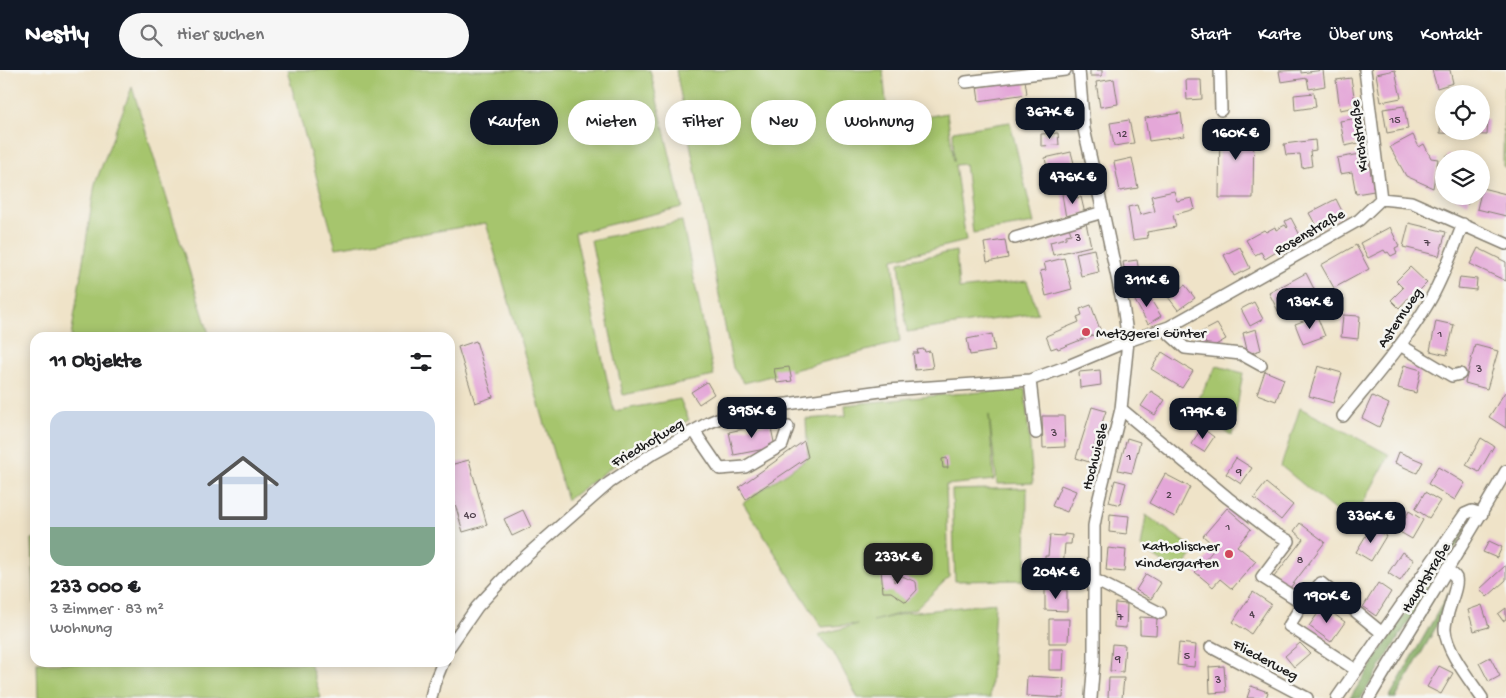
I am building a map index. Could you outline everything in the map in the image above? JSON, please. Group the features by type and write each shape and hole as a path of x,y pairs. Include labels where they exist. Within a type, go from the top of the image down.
{"street":[{"path":"966,82 1065,70"},
{"name":"Hochwiesle","path":"1078,70 1084,129 1104,212 1123,305 1128,341 1121,409 1094,526 1094,660 1091,698"},
{"path":"1220,70 1221,110"},
{"name":"Kirchstraße","path":"1365,70 1381,199"},
{"path":"1381,199 1411,202 1506,244"},
{"name":"Rosenstraße","path":"1128,341 1164,329 1352,224 1359,220 1381,199"},
{"path":"1015,238 1104,212"},
{"name":"Asternweg","path":"1344,416 1400,345 1429,302 1463,224"},
{"path":"1164,329 1185,348 1241,354 1261,365"},
{"name":"Friedhofweg","path":"455,639 477,607 516,564 609,483 652,454 694,431 737,411 888,390 1030,380 1128,341"},
{"path":"1400,345 1452,376 1460,374"},
{"path":"1030,380 1036,432"},
{"path":"1121,409 1228,498 1289,541 1262,577 1303,603"},
{"path":"694,431 720,469 745,468 782,445 788,427"},
{"name":"Hauptstraße","path":"1369,698 1408,631 1482,514 1506,471"},
{"path":"1338,698 1465,514 1472,511 1482,514"},
{"path":"1447,570 1453,574 1456,583 1445,617 1447,642 1482,698"},
{"path":"1093,579 1160,613"},
{"path":"1356,670 1289,626 1303,603 1321,582 1382,633"},
{"name":"Fliederweg","path":"1211,646 1307,698"},
{"path":"431,698 441,667"}],"green space":[{"path":"287,70 650,70 665,134 665,145 668,145 682,207 575,233 614,411 680,399 689,420 647,441 567,500 486,223 336,248"},
{"path":"676,70 883,70 886,100 826,100 826,145 932,145 932,116 947,113 954,161 953,131 1010,122 1034,223 973,233 965,164 955,165 966,241 893,259 900,342 744,383 733,368 690,145 741,145 741,100 682,100"},
{"path":"132,87 208,332 72,332 95,184"},
{"path":"1504,87 1506,87 1506,168 1503,166"},
{"path":"682,221 714,376 623,395 591,240"},
{"path":"956,251 959,289 1027,281 1038,313 907,332 899,262"},
{"path":"1217,366 1243,373 1232,436 1193,408"},
{"path":"1025,389 1033,483 997,484 989,415 994,480 946,485 949,577 916,609 873,621 907,613 995,603 990,698 858,698 833,652 818,635 858,624 822,627 743,503 808,458 806,419 846,416 845,405 940,395"},
{"path":"1300,408 1390,455 1351,524 1281,466"},
{"path":"1027,488 1026,580 955,581 952,490"},
{"path":"1146,515 1196,550 1178,573 1141,547"},
{"path":"1462,527 1468,527 1361,698 1350,698"},
{"path":"1449,592 1435,629 1396,698 1389,698"},
{"path":"37,667 311,667 321,698 38,698"}],"building":[{"path":"1090,70 1102,70 1102,76 1090,76"},
{"path":"1301,70 1301,73 1323,70 1325,86 1309,89 1307,78 1281,82 1279,71"},
{"path":"1395,70 1401,98 1381,102 1376,74"},
{"path":"1432,70 1450,70 1453,83 1436,85"},
{"path":"1351,78 1356,107 1340,110 1336,80"},
{"path":"1114,79 1118,104 1100,107 1096,82"},
{"path":"1025,80 1027,94 979,101 977,87"},
{"path":"1186,80 1201,80 1202,99 1187,100"},
{"path":"1314,93 1316,107 1295,110 1294,95"},
{"path":"1048,101 1051,124 1033,127 1029,104"},
{"path":"1404,106 1408,129 1387,133 1383,109"},
{"path":"1181,113 1184,136 1149,141 1145,118"},
{"path":"1358,118 1363,142 1345,146 1340,121"},
{"path":"1129,120 1134,143 1114,146 1110,123"},
{"path":"1220,124 1254,125 1253,198 1219,198"},
{"path":"1058,133 1059,145 1041,146 1041,134"},
{"path":"1413,135 1419,147 1424,144 1431,158 1435,159 1433,188 1406,176 1390,147"},
{"path":"1315,140 1316,150 1310,151 1312,166 1302,168 1300,154 1286,155 1284,144"},
{"path":"1071,152 1075,167 1048,173 1045,158"},
{"path":"1367,153 1374,191 1356,194 1352,172 1340,174 1337,158"},
{"path":"1132,158 1138,188 1120,191 1114,162"},
{"path":"1490,190 1506,194 1506,216 1477,209 1478,205 1490,205"},
{"path":"1075,191 1076,198 1081,197 1085,214 1066,218 1062,194"},
{"path":"1174,191 1177,201 1192,198 1195,209 1173,215 1176,227 1147,232 1148,238 1133,240 1128,207 1137,205 1140,215 1155,211 1151,196"},
{"path":"1336,199 1344,215 1318,229 1309,213"},
{"path":"1291,218 1301,237 1265,259 1261,252 1255,255 1246,240 1264,230 1266,232 1275,227 1276,230 1285,225 1287,228 1285,221"},
{"path":"1086,223 1091,246 1053,255 1050,242 1066,238 1066,235 1071,234 1069,227"},
{"path":"1409,223 1446,232 1439,256 1403,247"},
{"path":"1390,227 1399,246 1395,248 1397,253 1391,256 1384,250 1368,258 1360,243"},
{"path":"1005,240 1008,258 987,262 984,243"},
{"path":"1356,245 1369,269 1334,288 1321,265"},
{"path":"1240,247 1250,268 1234,276 1224,255"},
{"path":"1478,248 1506,262 1506,281 1470,264"},
{"path":"1094,249 1099,272 1081,276 1076,253"},
{"path":"1064,258 1072,289 1046,296 1040,271 1046,270 1044,263"},
{"path":"1137,260 1142,289 1128,291 1123,262"},
{"path":"1410,267 1427,283 1414,296 1412,294 1399,308 1391,300 1403,288 1396,281"},
{"path":"1306,273 1314,289 1293,300 1291,296 1284,300 1288,308 1279,313 1269,293"},
{"path":"1460,277 1477,279 1476,290 1458,288"},
{"path":"1185,285 1195,298 1178,310 1168,297"},
{"path":"1146,292 1161,316 1148,324 1134,299"},
{"path":"1254,302 1263,319 1250,326 1241,309"},
{"path":"1091,305 1101,332 1058,349 1057,347 1051,349 1046,336 1079,322 1077,317 1082,315 1080,309"},
{"path":"1343,315 1360,316 1358,339 1341,337"},
{"path":"1317,316 1325,336 1303,344 1295,324"},
{"path":"1436,321 1454,325 1447,355 1430,351"},
{"path":"1217,324 1226,339 1209,349 1200,333"},
{"path":"1256,329 1261,350 1248,354 1243,333"},
{"path":"992,334 995,351 970,355 967,339"},
{"path":"476,341 493,397 475,403 458,347"},
{"path":"1475,345 1498,351 1487,389 1465,383"},
{"path":"924,349 925,352 930,351 933,368 915,370 913,353 918,353 917,350"},
{"path":"1162,352 1193,371 1182,388 1151,369"},
{"path":"1404,365 1421,370 1416,393 1398,388"},
{"path":"1318,366 1342,373 1333,403 1309,396"},
{"path":"789,367 792,381 777,383 774,369"},
{"path":"1100,370 1101,385 1080,388 1079,372"},
{"path":"1265,371 1284,379 1276,401 1257,394"},
{"path":"707,382 714,394 699,404 691,392"},
{"path":"1151,391 1165,400 1155,415 1141,406"},
{"path":"1506,393 1506,428 1489,417"},
{"path":"1372,396 1389,404 1379,427 1362,418"},
{"path":"1092,407 1106,411 1089,462 1076,458"},
{"path":"1042,416 1064,416 1065,447 1043,448"},
{"path":"770,423 775,447 734,455 729,432"},
{"path":"1202,428 1214,437 1204,452 1191,444"},
{"path":"1127,438 1140,442 1132,473 1118,470"},
{"path":"1481,438 1494,446 1479,472 1466,465"},
{"path":"804,441 808,457 746,499 739,487"},
{"path":"1399,452 1423,462 1417,473 1395,463"},
{"path":"947,458 948,468 943,468 942,459"},
{"path":"1236,458 1252,468 1241,484 1226,474"},
{"path":"469,460 487,525 463,532 455,504 455,464"},
{"path":"1438,467 1465,483 1455,500 1428,484"},
{"path":"1165,474 1190,487 1175,517 1149,503"},
{"path":"1115,480 1126,483 1120,505 1109,502"},
{"path":"1266,483 1293,505 1281,520 1254,498"},
{"path":"1061,485 1076,491 1067,512 1052,506"},
{"path":"1425,492 1440,501 1429,518 1415,509"},
{"name":"Katholischer Kindergarten","path":"1227,508 1251,529 1237,546 1256,561 1232,589 1220,579 1213,587 1195,572 1216,547 1203,536"},
{"path":"523,510 531,527 512,536 504,519"},
{"path":"1409,511 1423,520 1412,539 1398,531"},
{"path":"1110,514 1129,516 1127,534 1109,532"},
{"path":"1300,523 1325,542 1290,588 1274,577 1303,539 1294,531"},
{"path":"1371,527 1386,536 1371,561 1356,552"},
{"path":"1064,534 1072,535 1071,544 1065,544 1063,569 1047,568 1048,563 1045,562 1045,556 1048,556 1050,535 1064,536"},
{"path":"1489,541 1502,547 1497,558 1483,552"},
{"path":"1108,548 1126,550 1124,572 1106,570"},
{"path":"1402,552 1414,560 1400,581 1388,573"},
{"path":"1506,565 1506,580 1487,597 1480,589"},
{"path":"893,568 894,582 902,576 916,582 917,590 906,602 891,592 883,592 881,569"},
{"path":"1146,574 1161,583 1151,599 1136,590"},
{"path":"1378,583 1391,592 1376,616 1363,607"},
{"path":"1045,590 1067,590 1067,611 1045,610"},
{"path":"1253,592 1271,604 1251,634 1233,622"},
{"path":"1115,603 1127,604 1126,628 1114,627"},
{"path":"1482,605 1489,627 1474,631 1468,610"},
{"path":"1323,606 1345,622 1331,642 1309,626"},
{"path":"1506,608 1506,619 1503,621 1498,614"},
{"path":"1140,617 1157,618 1156,635 1140,634"},
{"path":"1049,619 1069,619 1068,643 1049,643"},
{"path":"1179,643 1196,645 1194,667 1177,665"},
{"path":"1300,643 1310,653 1294,667 1285,656"},
{"path":"1112,644 1125,645 1123,672 1110,671"},
{"path":"1049,649 1064,649 1063,670 1049,670"},
{"path":"1490,657 1500,676 1489,682 1479,663"},
{"path":"1224,666 1226,692 1210,693 1209,667"},
{"path":"1439,666 1453,673 1441,694 1427,687"},
{"path":"1027,676 1064,678 1063,698 1026,696"},
{"path":"1109,678 1124,678 1122,698 1108,698"},
{"path":"1251,686 1268,692 1266,698 1247,698"}],"place":[{"name":"Metzgerei Günter","path":"1086,332"},
{"name":"Katholischer Kindergarten","path":"1229,554"}]}
